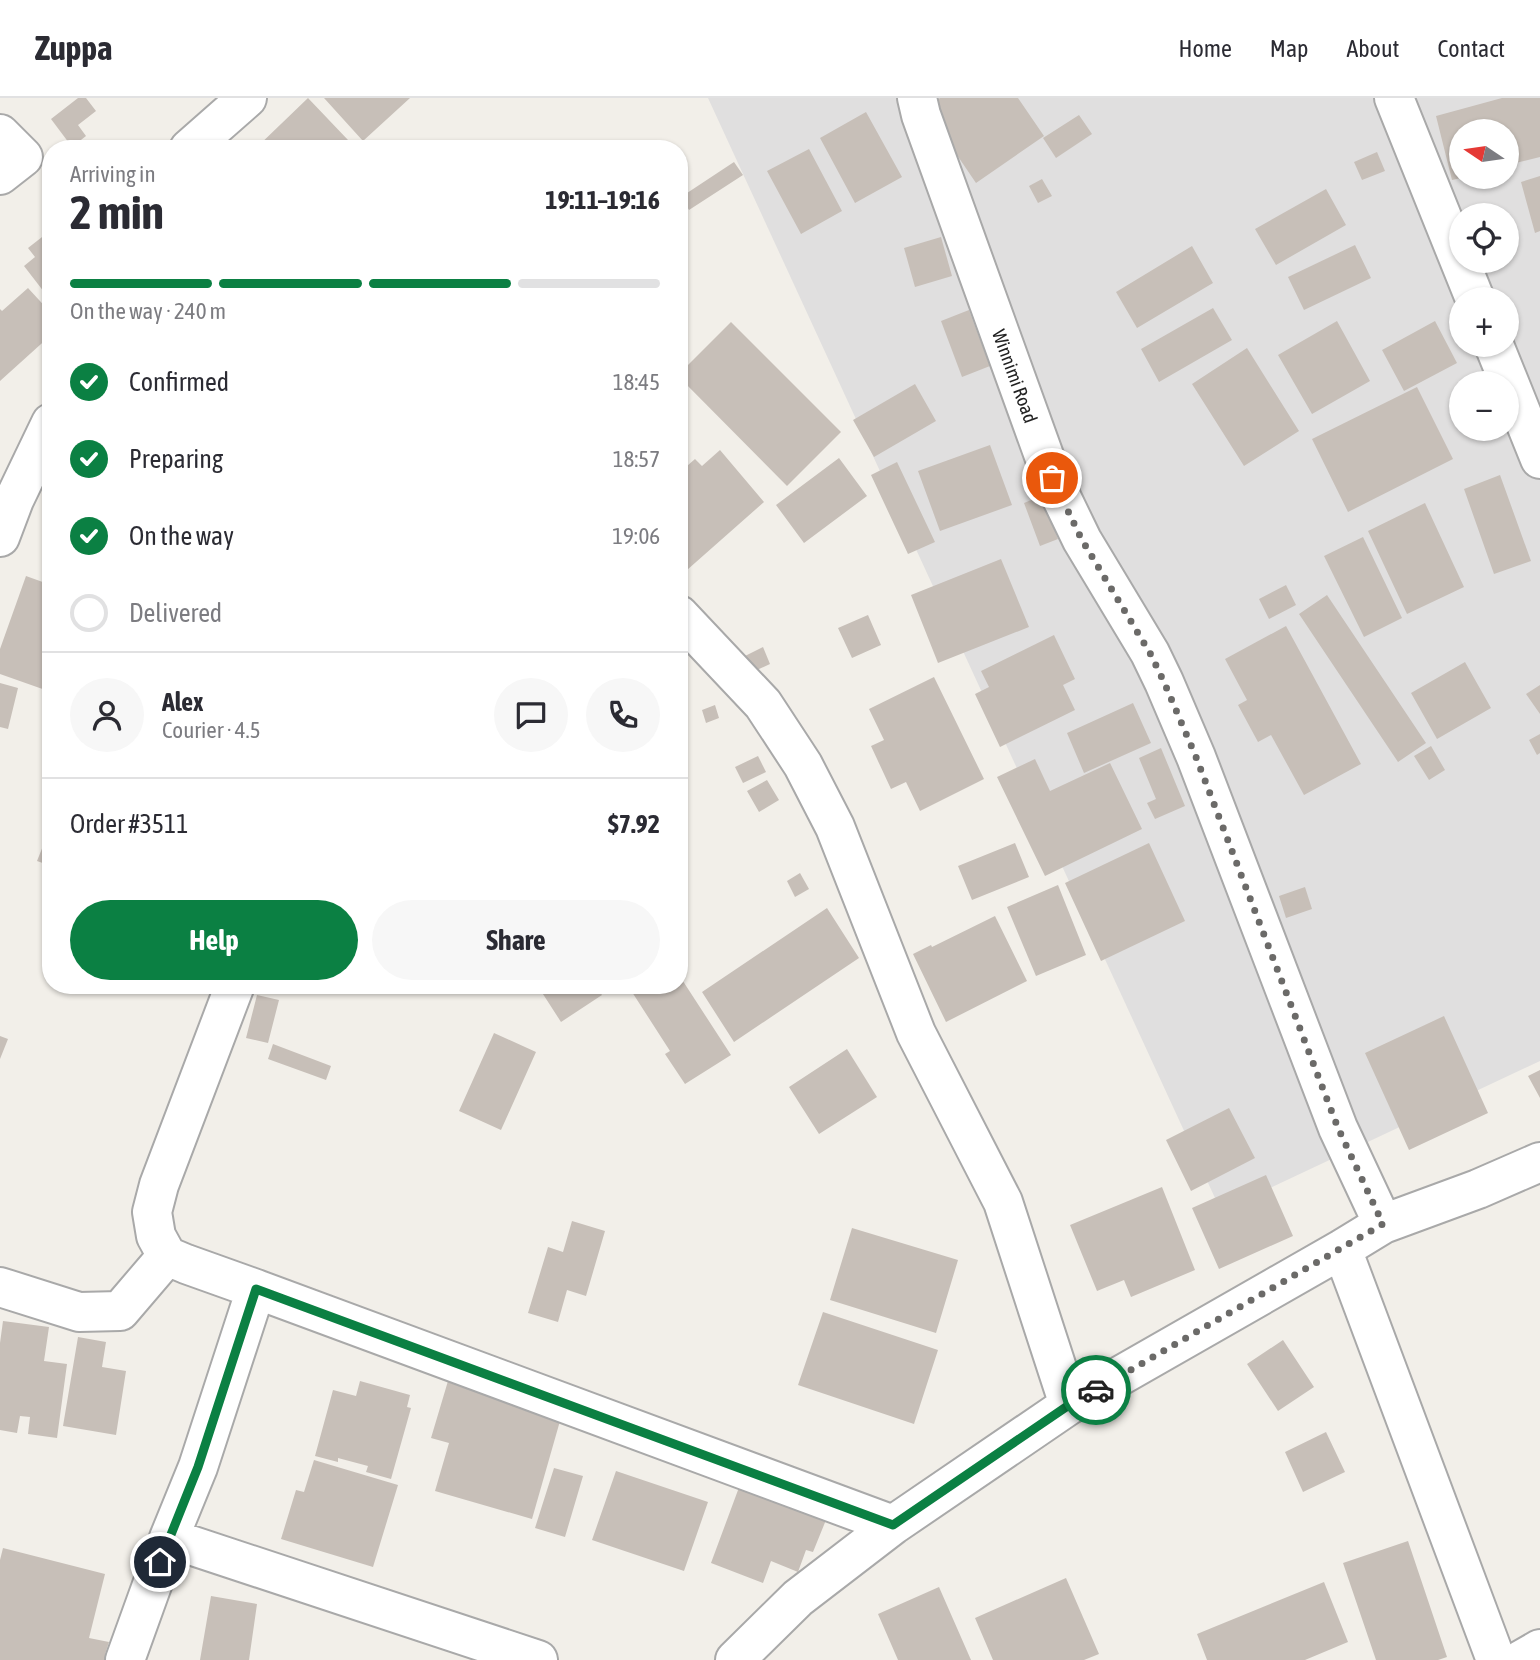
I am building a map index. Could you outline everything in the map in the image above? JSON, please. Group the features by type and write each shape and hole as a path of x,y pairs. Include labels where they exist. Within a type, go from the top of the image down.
{"street":[{"path":"199,140 247,98"},
{"name":"Winnimi Road","path":"917,98 925,128 1052,478 1082,540 1150,653 1164,682 1196,757 1338,1128 1383,1224"},
{"path":"1394,98 1470,287"},
{"path":"1499,357 1540,458"},
{"path":"0,537 14,500 42,442"},
{"path":"688,625 763,704 803,765 835,827 916,1033 1003,1202 1069,1405"},
{"path":"232,994 159,1185 152,1212 156,1236 167,1256 893,1525"},
{"path":"735,1660 798,1598 893,1525 1069,1405 1383,1224 1478,1189 1540,1162"},
{"path":"1342,1249 1496,1660"},
{"path":"0,1287 79,1312 120,1311 167,1256"},
{"path":"125,1660 198,1467 256,1289"},
{"path":"169,1538 538,1660"},
{"path":"1521,1660 1540,1649"}],"shaded area":[{"path":"708,98 1540,98 1540,1061 1221,1211"}],"building":[{"path":"78,98 86,98 96,111 78,125 86,136 81,140 67,140 51,119"},
{"path":"308,98 348,140 264,140"},
{"path":"324,98 410,98 364,140"},
{"path":"940,98 1018,98 1044,136 976,183 925,108"},
{"path":"1502,98 1540,98 1540,157 1519,162 1519,119 1449,119 1449,168 1436,116"},
{"path":"866,112 902,177 855,203 820,138"},
{"path":"1079,115 1092,134 1056,158 1043,138"},
{"path":"809,149 842,211 801,234 767,171"},
{"path":"1377,152 1385,171 1362,180 1354,162"},
{"path":"734,162 743,175 689,210 688,192"},
{"path":"1540,176 1540,231 1535,233 1521,182"},
{"path":"1042,179 1052,196 1038,203 1029,186"},
{"path":"1326,189 1346,225 1276,265 1255,229"},
{"path":"42,237 42,289 24,266 35,257 28,248"},
{"path":"941,237 952,276 915,287 904,248"},
{"path":"1355,245 1371,278 1304,310 1288,277"},
{"path":"1192,246 1213,283 1137,328 1116,292"},
{"path":"28,288 42,303 42,343 0,381 0,309 2,311"},
{"path":"1213,308 1232,340 1159,382 1141,349"},
{"path":"969,310 990,366 962,377 941,321"},
{"path":"1337,321 1370,381 1312,414 1278,355"},
{"path":"1435,321 1449,348 1449,357 1454,357 1457,363 1404,391 1382,350"},
{"path":"731,322 841,432 787,486 688,386 688,365"},
{"path":"1247,348 1299,431 1244,466 1192,384"},
{"path":"915,384 936,421 874,457 853,420"},
{"path":"1417,387 1453,459 1348,512 1312,439"},
{"path":"990,445 1012,505 940,531 918,471"},
{"path":"720,450 764,502 688,569 688,465 695,459 702,466"},
{"path":"839,458 867,496 804,543 776,505"},
{"path":"897,462 935,542 908,554 871,475"},
{"path":"1500,475 1531,561 1494,574 1464,489"},
{"path":"1041,496 1058,539 1040,546 1024,503"},
{"path":"1425,503 1464,587 1407,614 1368,531"},
{"path":"1363,537 1402,618 1364,637 1324,556"},
{"path":"1001,559 1029,627 938,663 911,595"},
{"path":"26,576 42,582 42,689 0,674 0,649"},
{"path":"1286,585 1296,605 1269,619 1259,599"},
{"path":"1327,595 1426,743 1398,762 1299,614"},
{"path":"868,615 881,645 852,658 838,628"},
{"path":"1286,626 1361,764 1304,795 1271,735 1258,742 1238,705 1247,700 1225,659"},
{"path":"1054,635 1075,679 1063,685 1075,710 1000,747 975,694 989,687 981,671"},
{"path":"763,647 770,664 748,674 741,658"},
{"path":"1465,662 1491,708 1437,739 1411,693"},
{"path":"934,677 984,779 920,811 906,782 891,789 871,746 884,740 869,709"},
{"path":"0,683 18,688 8,729 0,727"},
{"path":"1540,685 1540,714 1526,694"},
{"path":"1133,703 1151,743 1084,773 1067,733"},
{"path":"715,705 719,718 706,723 702,710"},
{"path":"1540,734 1540,753 1537,755 1529,740"},
{"path":"1431,746 1445,770 1429,780 1414,756"},
{"path":"1161,748 1185,806 1155,819 1147,803 1156,799 1139,758"},
{"path":"758,756 766,772 743,783 735,767"},
{"path":"1035,759 1050,791 1110,763 1142,829 1045,876 997,777"},
{"path":"767,780 779,800 759,812 747,791"},
{"path":"1015,843 1029,877 972,900 958,866"},
{"path":"1149,843 1185,921 1101,961 1065,883"},
{"path":"42,848 42,863 37,861"},
{"path":"800,873 809,889 795,897 787,881"},
{"path":"1058,885 1086,955 1036,976 1007,907"},
{"path":"1305,887 1312,909 1286,918 1279,896"},
{"path":"827,908 859,958 734,1042 702,992"},
{"path":"995,916 1027,981 946,1022 913,954"},
{"path":"688,989 731,1055 685,1084 665,1054 670,1051 633,994 688,994"},
{"path":"543,994 602,995 561,1022"},
{"path":"257,995 279,1000 268,1043 246,1038"},
{"path":"1444,1016 1488,1113 1409,1150 1365,1053"},
{"path":"494,1033 536,1052 501,1130 459,1111"},
{"path":"0,1036 8,1039 0,1059"},
{"path":"273,1044 331,1066 326,1080 268,1059"},
{"path":"847,1049 877,1097 819,1134 789,1087"},
{"path":"1540,1070 1540,1098 1528,1076"},
{"path":"1229,1108 1255,1158 1191,1191 1166,1140"},
{"path":"1266,1175 1293,1236 1219,1269 1192,1208"},
{"path":"1162,1187 1195,1270 1131,1297 1124,1280 1097,1291 1070,1225"},
{"path":"572,1221 605,1231 586,1296 567,1290 558,1322 528,1313 548,1247 563,1252"},
{"path":"852,1228 958,1260 936,1333 830,1300"},
{"path":"823,1312 938,1350 914,1424 798,1385"},
{"path":"3,1321 49,1327 44,1361 67,1364 57,1438 28,1434 30,1417 20,1416 17,1433 0,1430 0,1343"},
{"path":"78,1337 106,1342 102,1367 126,1371 116,1435 63,1426"},
{"path":"1283,1340 1314,1387 1278,1411 1247,1364"},
{"path":"360,1381 410,1395 407,1407 411,1408 391,1479 366,1472 368,1466 338,1458 338,1462 315,1456 333,1390 356,1396"},
{"path":"448,1381 562,1414 532,1519 435,1491 449,1443 431,1438"},
{"path":"1326,1432 1345,1472 1303,1492 1285,1452"},
{"path":"314,1460 398,1485 373,1567 281,1539 296,1490 304,1492"},
{"path":"554,1468 583,1476 565,1537 535,1528"},
{"path":"616,1471 708,1502 684,1571 592,1540"},
{"path":"741,1482 828,1515 813,1552 806,1550 798,1572 771,1561 763,1583 711,1563"},
{"path":"1408,1541 1447,1657 1438,1660 1376,1660 1343,1563"},
{"path":"3,1548 105,1574 89,1638 109,1642 105,1654 114,1656 113,1660 0,1660 0,1560"},
{"path":"1066,1578 1099,1654 1084,1660 993,1660 975,1618"},
{"path":"1324,1582 1348,1642 1305,1660 1207,1660 1197,1634"},
{"path":"939,1587 971,1660 898,1660 878,1614"},
{"path":"211,1596 257,1604 249,1660 200,1660"}],"way so far":[{"path":"1052,478 1082,540 1150,653 1164,682 1196,757 1338,1128 1383,1224 1096,1390"}],"route":[{"path":"160,1562 198,1467 256,1289 893,1525 1069,1405 1096,1390"}]}
